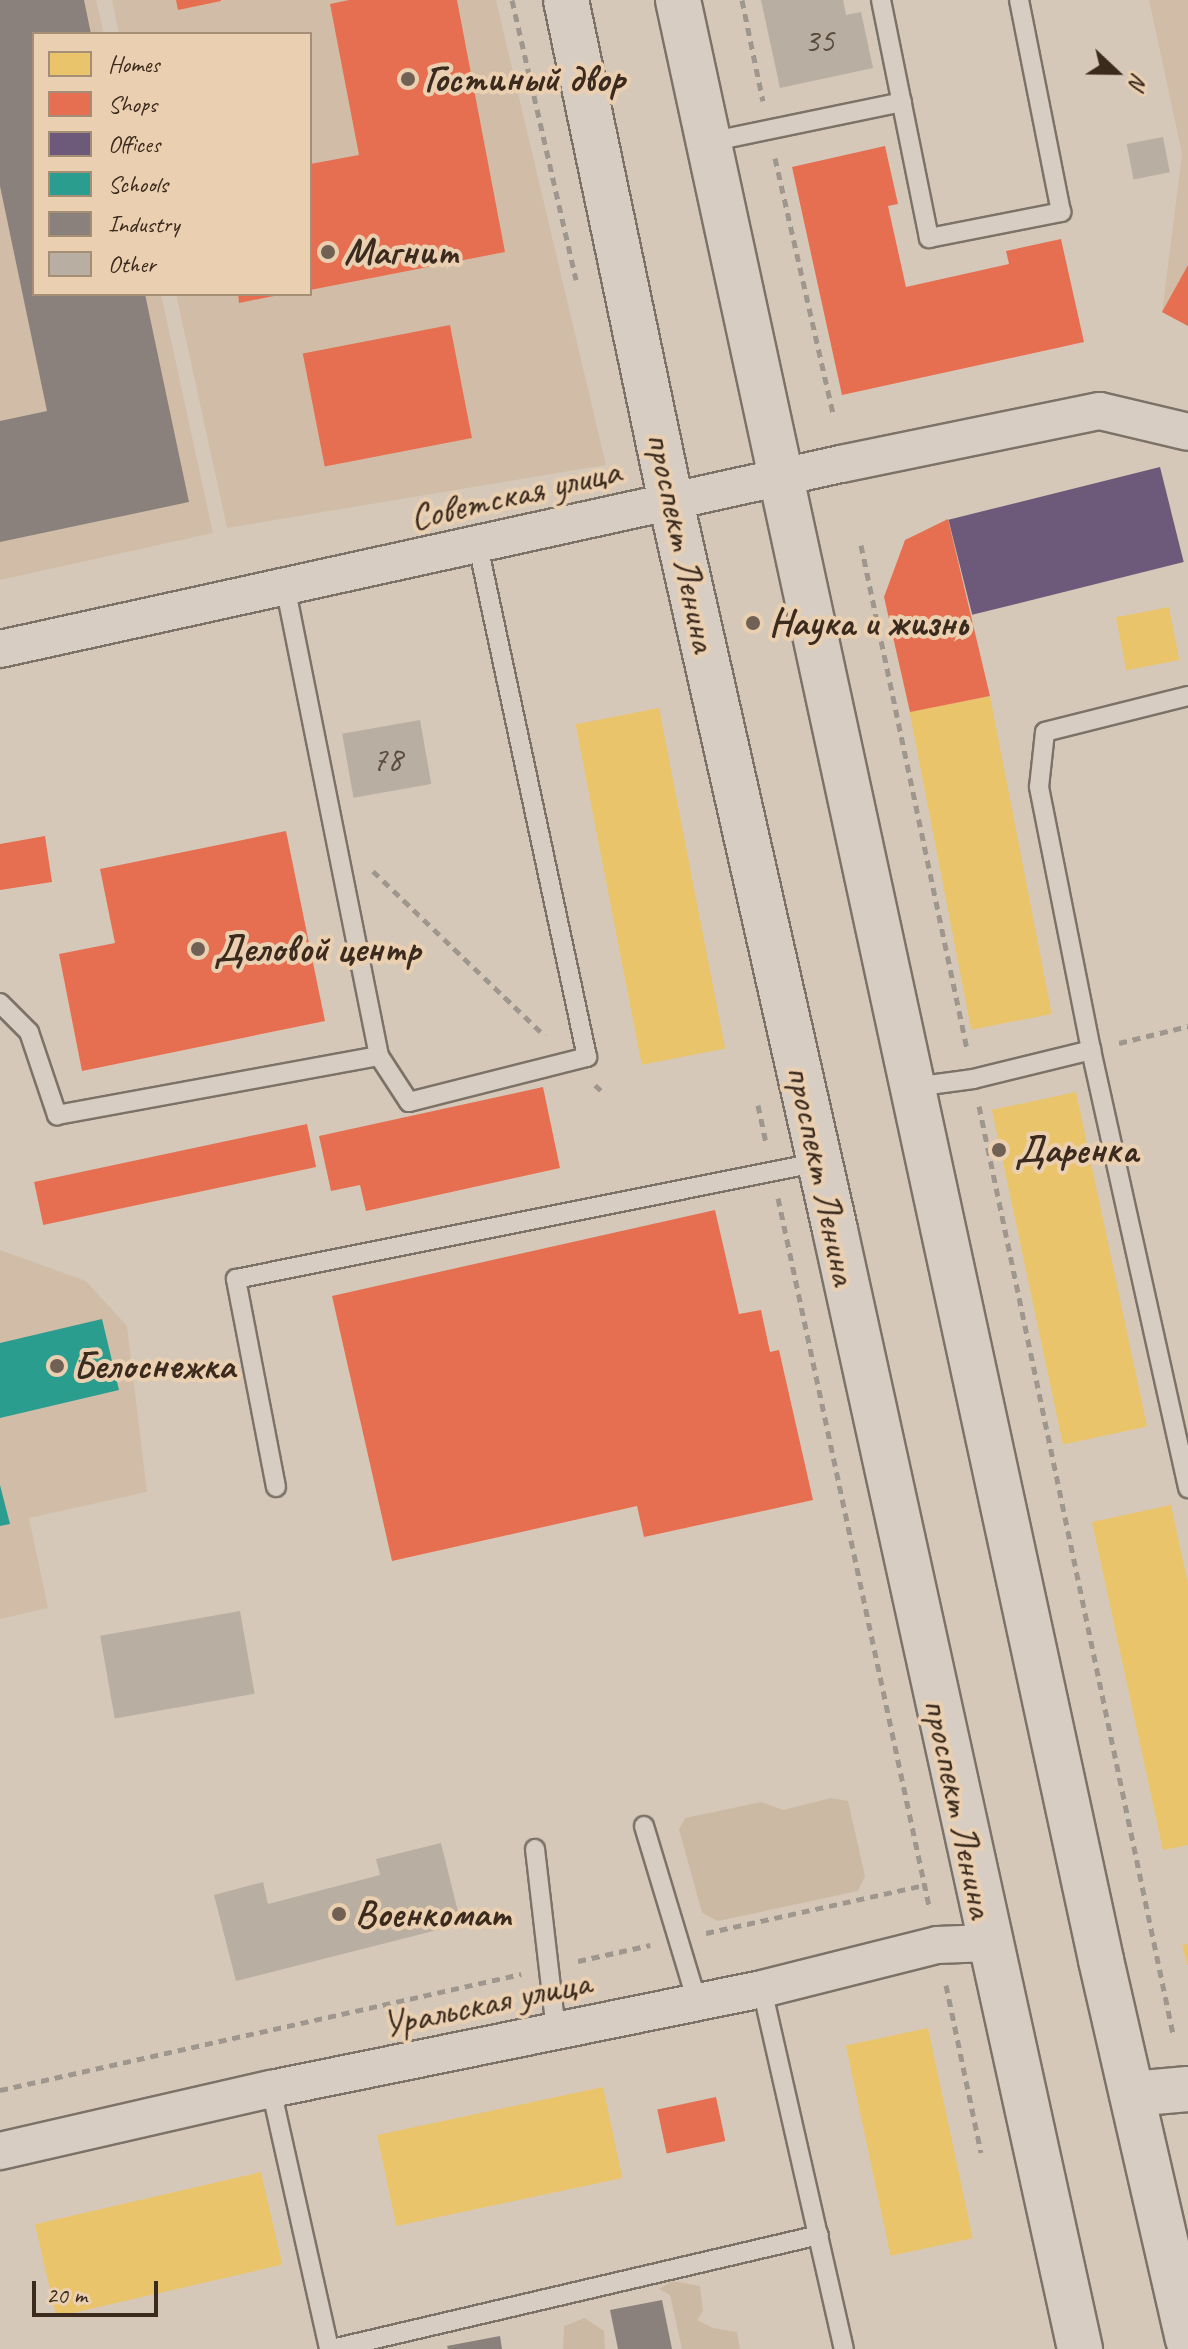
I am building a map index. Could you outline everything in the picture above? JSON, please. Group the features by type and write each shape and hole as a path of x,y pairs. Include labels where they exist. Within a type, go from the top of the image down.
{"street":[{"name":"проспект Ленина","path":"566,0 671,502 820,1162 1080,2349"},
{"path":"678,0 1132,2094 1188,2339"},
{"name":"Советская улица","path":"0,649 1100,411 1188,432"},
{"name":"Уральская улица","path":"0,2151 271,2089 762,1989 937,1945 989,1943"},
{"path":"1132,2094 1188,2089"}],"lane":[{"path":"881,0 929,238 1061,212 1019,0"},
{"path":"709,142 902,102"},
{"path":"285,587 379,1056 409,1102 587,1057 478,546"},
{"path":"1188,696 1045,732 1039,787 1091,1050 1188,1488"},
{"path":"0,1003 29,1032 57,1115 379,1056"},
{"path":"914,1087 973,1079 1091,1050"},
{"path":"276,1487 236,1279 820,1162"},
{"path":"644,1826 697,2002"},
{"path":"535,1849 556,2031"},
{"path":"762,1989 844,2349"},
{"path":"271,2089 331,2349 819,2235"}],"path":[{"path":"512,0 580,294"},
{"path":"742,0 833,414"},
{"path":"861,545 1173,2034"},
{"path":"335,835 605,1094"},
{"path":"1091,1050 1188,1026"},
{"path":"756,1095 929,1906"},
{"path":"0,2090 924,1885"},
{"path":"944,1976 981,2152"}],"shaded area":[{"path":"0,0 96,0 104,32 32,32 32,296 161,296 213,533 0,580"},
{"path":"112,0 496,0 606,465 227,528 176,296 312,296 312,32 119,32"},
{"path":"1149,0 1188,0 1188,326 1162,312 1182,154"},
{"path":"0,1250 86,1281 127,1326 147,1492 29,1518 48,1608 0,1619"},
{"path":"831,1798 848,1801 865,1876 858,1891 718,1921 702,1913 679,1829 685,1818 761,1802 783,1810"},
{"path":"672,2281 700,2286 703,2311 697,2320 713,2328 737,2332 740,2349 682,2349 670,2295 659,2289"},
{"path":"585,2318 604,2331 605,2349 563,2349 564,2326"}],"building: Homes":[{"path":"1169,607 1179,660 1126,670 1116,617"},
{"path":"990,696 1052,1014 971,1030 910,712"},
{"path":"659,708 725,1049 642,1065 576,724"},
{"path":"1076,1092 1147,1427 1063,1444 992,1110"},
{"path":"1171,1505 1188,1584 1188,1845 1163,1850 1092,1522"},
{"path":"1188,1944 1188,1965 1187,1965 1182,1945"},
{"path":"928,2028 973,2238 891,2256 846,2045"},
{"path":"603,2087 622,2178 396,2226 377,2135"},
{"path":"261,2172 282,2265 56,2317 35,2224"}],"building: Shops":[{"path":"176,0 221,0 221,1 178,10"},
{"name":"Гостиный двор","path":"349,0 457,0 505,252 312,290 312,164 359,155 330,4"},
{"path":"885,146 898,204 888,206 906,287 1009,264 1006,251 1061,239 1084,342 842,395 792,167"},
{"path":"1188,265 1188,326 1162,312"},
{"path":"238,296 274,296 239,303"},
{"path":"450,325 472,438 325,467 303,354"},
{"path":"948,519 990,696 910,712 884,597 905,540"},
{"name":"Деловой центр","path":"286,831 325,1021 82,1071 59,954 115,943 100,869"},
{"path":"45,836 52,882 0,890 0,844"},
{"path":"543,1087 560,1168 366,1211 360,1185 331,1191 319,1136"},
{"path":"307,1124 316,1167 43,1225 34,1182"},
{"path":"715,1210 739,1314 761,1310 770,1352 779,1350 813,1500 644,1537 637,1506 392,1561 332,1296"},
{"path":"716,2097 725,2141 667,2153 657,2109"}],"building: Offices":[{"path":"1160,467 1184,562 972,615 948,520"}],"building: Schools":[{"name":"Белоснежка","path":"102,1319 119,1390 0,1418 0,1343"},
{"path":"0,1485 10,1524 0,1526"}],"building: Industry":[{"path":"0,0 84,0 91,32 32,32 32,296 145,296 189,502 0,542 0,421 47,411 0,186"},
{"path":"662,2300 672,2349 618,2349 610,2310"},
{"path":"500,2336 502,2349 448,2349 447,2346"}],"building: Other":[{"path":"761,0 843,0 846,15 861,12 873,68 780,88"},
{"path":"1163,137 1170,172 1134,179 1127,144"},
{"path":"420,720 431,784 353,798 342,734"},
{"path":"240,1611 255,1694 115,1718 100,1636"},
{"name":"Военкомат","path":"441,1843 461,1924 236,1981 214,1895 263,1882 268,1904 380,1875 376,1859"}],"place":[{"name":"Гостиный двор","path":"408,79"},
{"name":"Магнит","path":"328,252"},
{"name":"Наука и жизнь","path":"753,623"},
{"name":"Деловой центр","path":"198,949"},
{"name":"Даренка","path":"999,1150"},
{"name":"Белоснежка","path":"57,1366"},
{"name":"Военкомат","path":"339,1914"}]}
